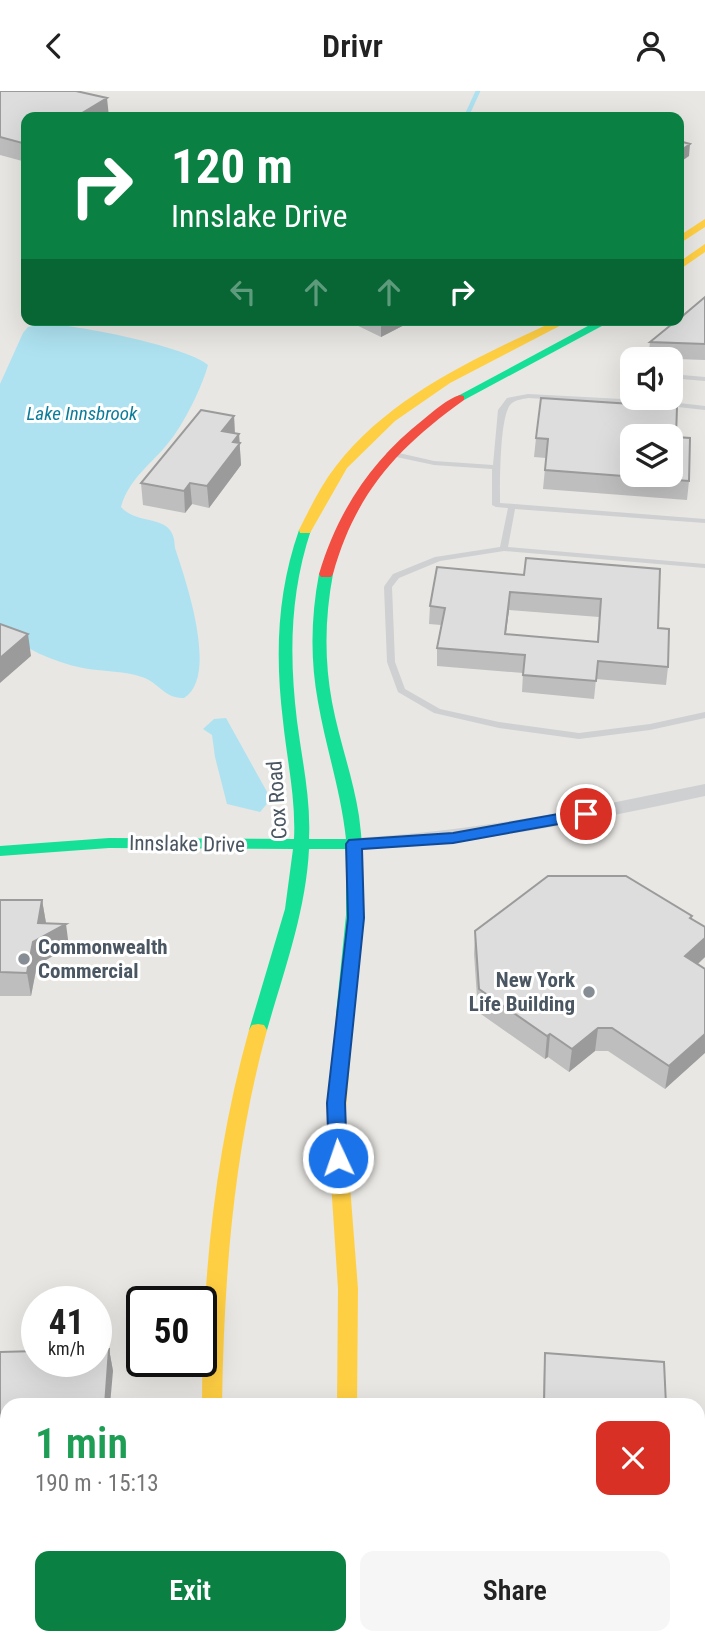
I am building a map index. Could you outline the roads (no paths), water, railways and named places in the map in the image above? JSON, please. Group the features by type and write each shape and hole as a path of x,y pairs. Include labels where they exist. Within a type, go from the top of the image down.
{"main road":[{"path":"684,237 705,222"},
{"path":"684,263 705,247"},
{"name":"Cox Road","path":"212,1398 214,1299 225,1178 237,1109 255,1035 287,932 302,845 301,800 285,686 282,629 285,594 304,530 321,496 346,461 399,411 445,380 554,326"},
{"path":"347,1398 349,1332 336,1103 355,944 354,844 342,765 323,691 318,622 323,583 337,534 365,483 390,453 435,413 458,397 596,326"},
{"name":"Innslake Drive","path":"0,851 109,843 354,844"}],"street":[{"name":"Innslake Drive","path":"354,844 411,842 497,832 705,790"}],"lane":[{"path":"683,377 705,379"},
{"path":"620,402 528,395 510,400 502,410 496,467 496,506 705,521"},
{"path":"683,406 705,408"},
{"path":"390,453 435,463 496,467"},
{"path":"504,549 512,506"},
{"path":"705,566 504,549 438,559 396,576 388,587 391,662 401,689 437,711 499,725 579,736 650,727 705,715"}],"water":[{"name":"Lake Innsbrook","path":"66,326 104,332 178,351 208,365 181,425 135,479 121,507 137,517 163,524 173,536 192,604 199,650 199,670 194,687 184,698 172,696 148,679 135,675 83,668 50,658 28,648 0,629 0,384 28,327"},
{"path":"226,718 271,799 260,812 227,804 212,735 203,729 214,719"}],"waterway":[{"path":"468,112 478,91"}],"place":[{"name":"Commonwealth Commercial","path":"24,959"},
{"name":"New York Life Building","path":"589,992"}]}
